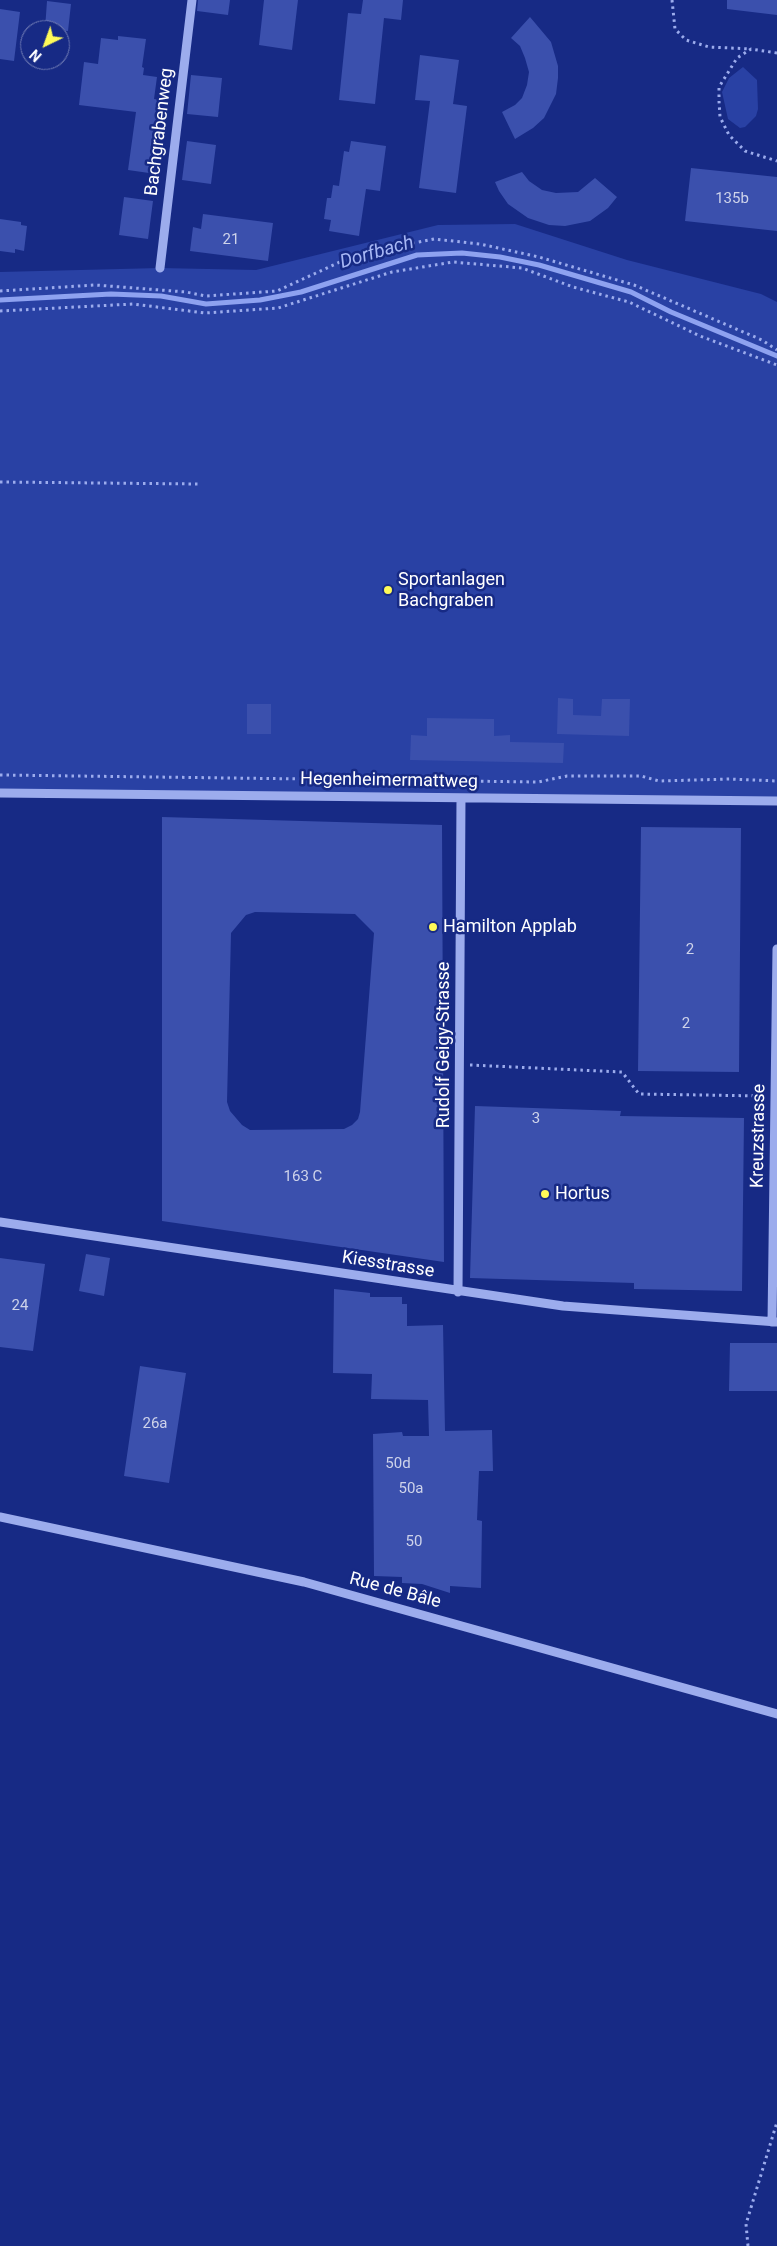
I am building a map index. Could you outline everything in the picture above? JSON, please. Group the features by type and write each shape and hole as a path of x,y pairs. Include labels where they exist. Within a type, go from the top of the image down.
{"street":[{"name":"Bachgrabenweg","path":"160,268 192,0"},
{"name":"Hegenheimermattweg","path":"0,793 777,800"},
{"name":"Rudolf Geigy-Strasse","path":"458,1292 461,798"},
{"name":"Kreuzstrasse","path":"775,1322 777,949"},
{"name":"Kiesstrasse","path":"0,1222 458,1292 564,1306 775,1322"},
{"name":"Rue de Bâle","path":"0,1517 304,1582 777,1714"}],"path":[{"path":"672,0 675,29 686,40 709,47 751,49 777,53"},
{"path":"751,49 737,58 720,87 720,117 729,136 745,151 777,161"},
{"path":"0,291 95,285 186,292 206,296 277,291 355,255 434,239 480,244 539,256 634,285 762,340 777,350"},
{"path":"0,310 133,304 205,314 278,308 392,272 454,262 522,268 573,287 629,302 700,336 777,365"},
{"path":"0,482 198,484"},
{"path":"0,775 538,782 567,776 641,776 659,781 777,781"},
{"path":"460,1065 622,1072 639,1094 776,1096"},
{"path":"748,2246 746,2224 777,2122"}],"shaded area":[{"path":"743,67 757,80 758,109 756,116 745,127 740,128 728,119 722,92 729,78"},
{"name":"Sportanlagen Bachgraben","path":"515,224 627,260 761,294 777,302 777,801 0,793 0,272 160,268 256,270 438,225"}],"building":[{"path":"198,0 230,0 228,15 197,11"},
{"path":"264,0 298,0 292,50 259,45"},
{"path":"363,0 403,0 401,20 384,18 375,104 339,100 348,13 361,14"},
{"path":"727,0 777,0 777,15 727,9"},
{"path":"47,1 71,4 69,20 46,20"},
{"path":"0,9 20,12 14,61 0,59"},
{"path":"530,17 551,42 558,66 558,78 556,94 544,118 533,128 515,139 502,112 515,105 522,98 529,72 520,46 511,38"},
{"path":"118,36 146,39 142,67 144,68 143,75 157,77 154,99 160,100 156,135 161,136 156,174 128,170 136,112 79,105 84,62 98,64 101,38 118,40"},
{"path":"420,55 459,60 453,104 467,106 456,193 419,188 430,101 415,100"},
{"path":"191,75 222,78 218,117 187,114"},
{"path":"187,141 216,145 211,184 182,180"},
{"path":"351,141 386,146 380,191 366,189 359,236 329,231 331,220 324,219 327,198 331,198 333,185 339,186 344,151 349,152"},
{"path":"691,168 777,177 777,231 685,221"},
{"path":"522,172 529,181 542,190 556,193 578,192 595,178 617,197 608,208 590,221 565,226 549,225 528,218 508,204 499,191 495,182"},
{"path":"124,197 153,201 148,239 119,235"},
{"path":"203,214 273,223 268,261 190,251 193,227 201,229"},
{"path":"0,219 21,222 21,225 27,226 24,251 15,249 15,253 0,251"},
{"path":"558,698 573,699 573,715 601,716 602,699 630,699 629,736 557,734"},
{"path":"247,704 271,704 271,734 247,734"},
{"path":"427,718 494,719 494,736 510,735 510,742 564,743 563,763 410,760 411,735 427,736"},
{"path":"162,817 442,825 444,1262 162,1221","holes":["255,912 355,914 374,933 358,1119 344,1129 250,1130 242,1125 230,1111 227,1102 231,933 246,915"]},
{"path":"641,827 741,828 739,1072 638,1071"},
{"path":"475,1106 621,1111 620,1116 744,1118 742,1291 634,1289 634,1283 470,1278"},
{"path":"86,1254 110,1258 104,1296 79,1291"},
{"path":"0,1258 45,1264 33,1351 0,1347"},
{"path":"334,1289 370,1293 370,1297 402,1297 402,1304 407,1304 407,1326 443,1325 445,1431 492,1430 493,1471 479,1471 477,1520 482,1521 481,1588 450,1586 450,1593 422,1584 402,1583 402,1577 374,1576 373,1434 402,1432 403,1436 429,1436 428,1400 371,1399 372,1374 333,1373"},
{"path":"730,1343 777,1343 777,1391 729,1391"},
{"path":"140,1366 186,1373 169,1483 124,1476"}],"waterway":[{"name":"Dorfbach","path":"0,300 111,294 161,296 206,304 260,300 301,292 417,255 462,253 500,257 539,265 631,292 671,312 777,356"}],"place":[{"name":"Sportanlagen Bachgraben","path":"388,590"},
{"name":"Hamilton Applab","path":"433,927"},
{"name":"Hortus","path":"545,1194"}]}
